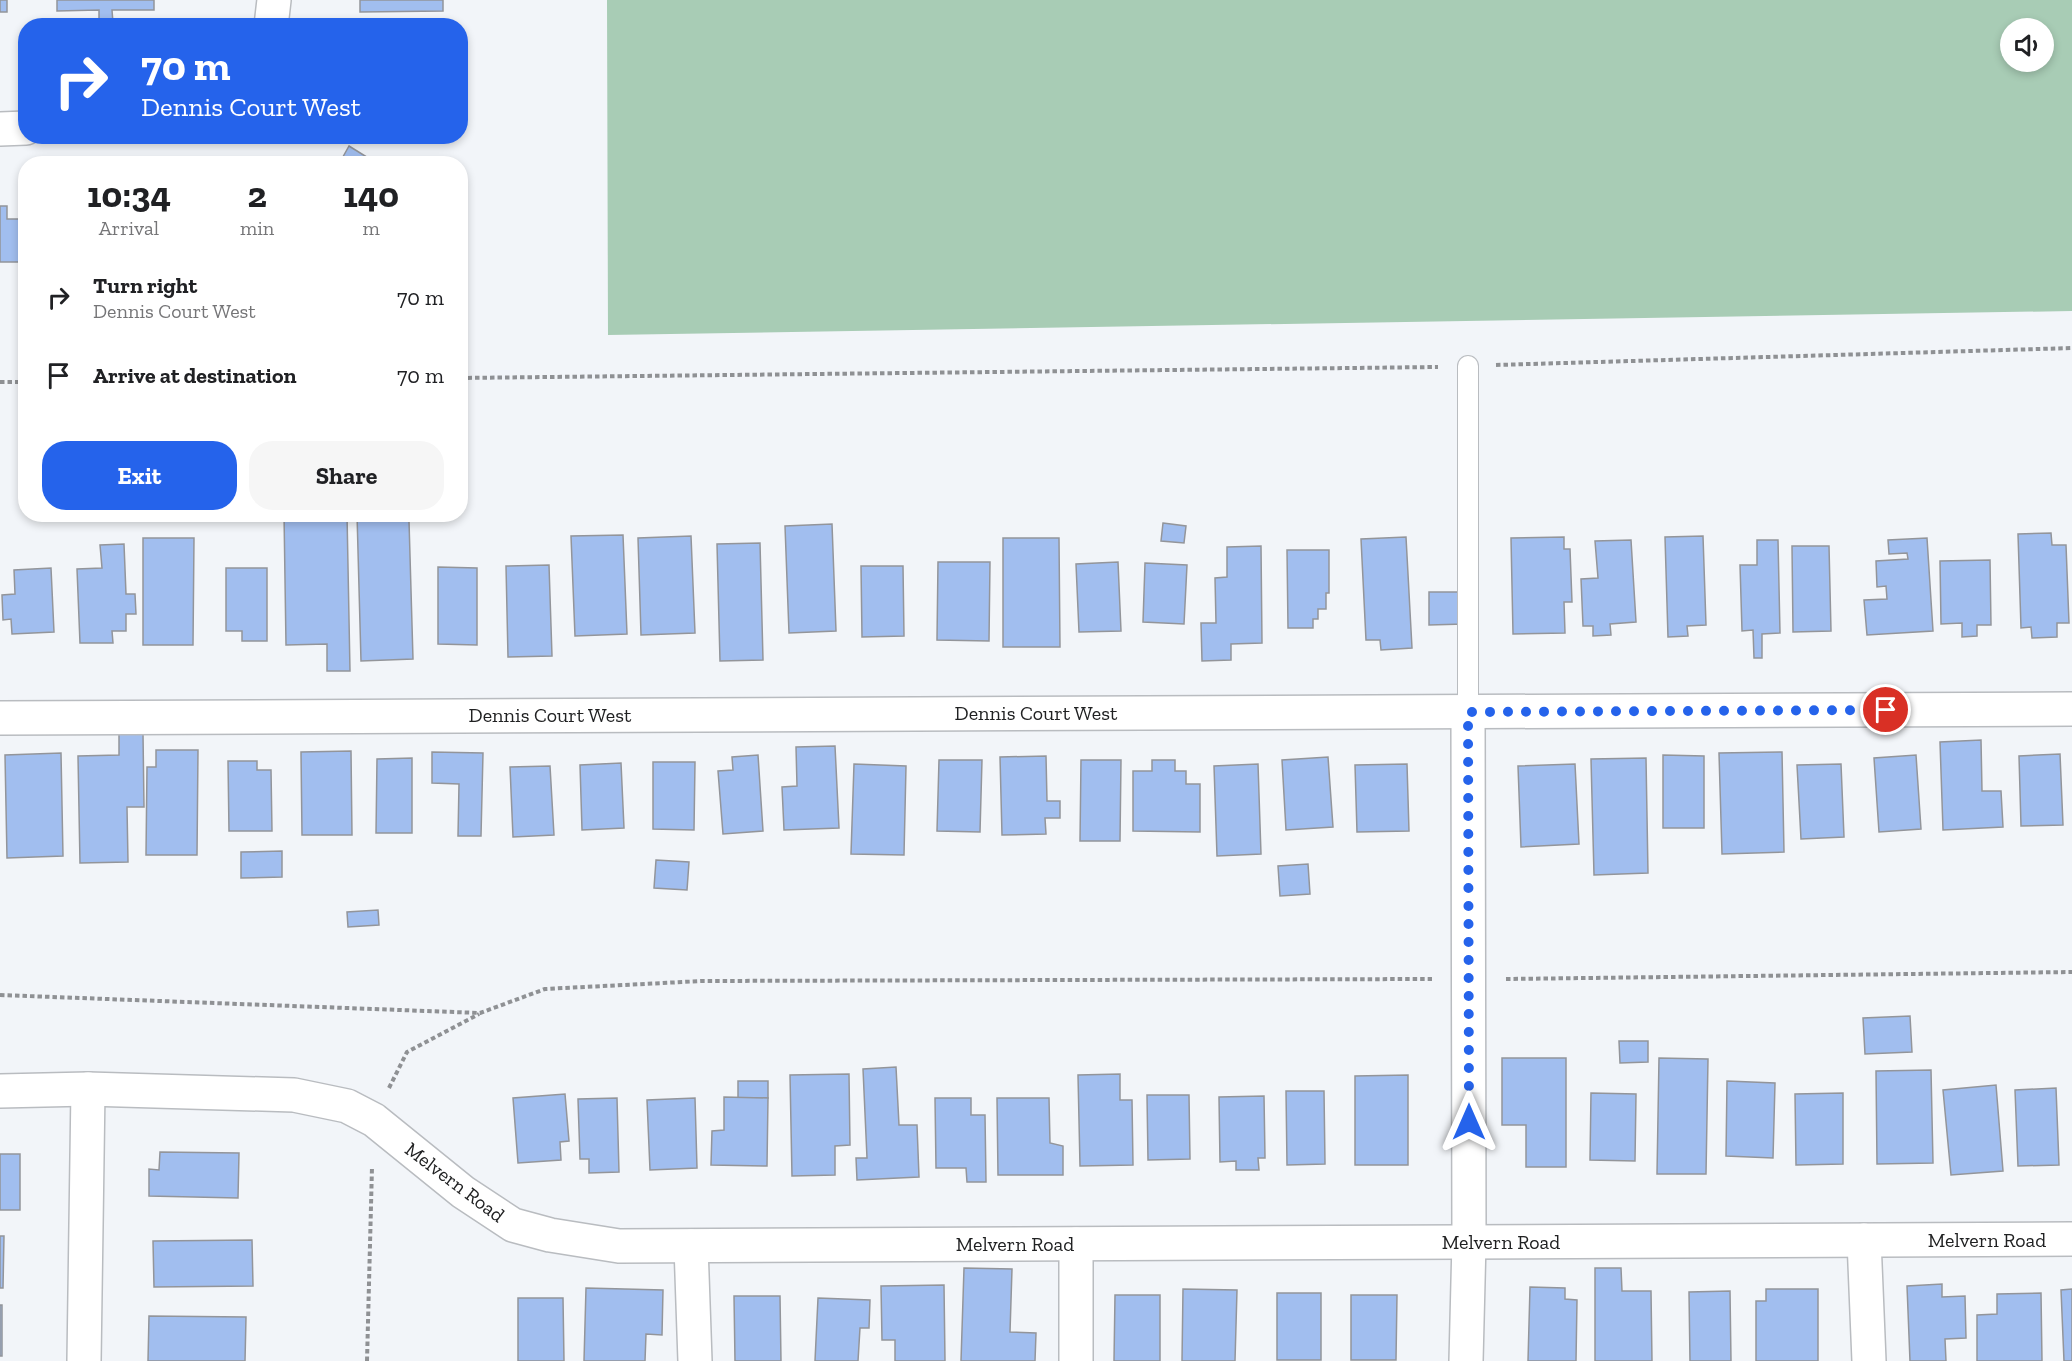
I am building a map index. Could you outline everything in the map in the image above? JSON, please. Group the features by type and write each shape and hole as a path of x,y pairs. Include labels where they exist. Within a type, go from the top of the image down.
{"street":[{"path":"272,18 274,0"},
{"path":"0,129 18,128"},
{"name":"Dennis Court West","path":"0,717 2072,709"},
{"path":"1466,1361 1469,1242 1468,712"},
{"path":"84,1361 88,1089"},
{"name":"Melvern Road","path":"0,1091 88,1089 294,1095 347,1106 374,1120 463,1192 513,1225 550,1236 619,1246 2072,1239"},
{"path":"1864,1240 1869,1361"},
{"path":"1076,1244 1076,1361"},
{"path":"691,1246 695,1361"}],"lane":[{"path":"1468,366 1468,712"}],"path":[{"path":"468,378 1468,366 2072,348"},
{"path":"0,382 18,382"},
{"path":"0,995 480,1013 545,989 702,981 1469,979 2072,972"}],"green space":[{"path":"607,0 2072,0 2072,311 608,335"}],"building":[{"path":"0,0 7,0 7,12 0,12"},
{"path":"57,0 154,0 154,10 112,10 113,18 99,18 99,10 57,11"},
{"path":"360,0 443,0 443,11 360,12"},
{"path":"349,146 365,156 343,156"},
{"path":"0,206 7,206 7,219 18,219 18,262 0,262"},
{"path":"284,522 347,522 350,671 327,671 327,644 286,645"},
{"path":"357,522 409,522 413,659 361,661"},
{"path":"1163,523 1186,526 1184,543 1161,541"},
{"path":"832,524 836,631 789,633 785,526"},
{"path":"2051,533 2052,545 2066,545 2069,623 2057,623 2057,637 2032,638 2031,627 2021,628 2018,534"},
{"path":"623,535 627,634 575,636 571,536"},
{"path":"691,536 695,633 641,635 638,538"},
{"path":"1703,536 1706,625 1687,626 1688,636 1668,637 1665,537"},
{"path":"1406,537 1412,648 1381,650 1380,640 1366,640 1361,539"},
{"path":"1564,537 1564,549 1570,549 1572,602 1564,602 1565,633 1513,634 1511,538"},
{"path":"143,538 194,538 193,645 143,645"},
{"path":"1003,538 1059,538 1060,647 1003,647"},
{"path":"1927,538 1933,631 1867,635 1864,600 1887,599 1886,586 1877,587 1876,561 1908,559 1907,553 1889,554 1888,540"},
{"path":"1631,540 1636,622 1610,624 1611,635 1593,636 1593,626 1583,626 1581,579 1598,578 1595,541"},
{"path":"1757,540 1778,540 1780,633 1762,634 1762,658 1754,658 1753,630 1742,631 1740,565 1757,565"},
{"path":"760,543 763,660 720,661 717,544"},
{"path":"124,544 126,594 135,594 136,614 126,614 126,631 112,631 113,643 80,643 77,569 102,568 100,545"},
{"path":"1261,546 1262,643 1231,644 1231,660 1202,661 1201,623 1216,623 1215,578 1227,577 1227,547"},
{"path":"1792,546 1829,546 1831,631 1793,632"},
{"path":"1287,550 1329,550 1329,593 1326,593 1326,609 1318,609 1318,619 1313,619 1313,628 1288,628"},
{"path":"1990,560 1991,625 1977,625 1977,636 1962,637 1962,623 1941,624 1940,561"},
{"path":"938,562 990,562 989,641 937,640"},
{"path":"1118,562 1121,631 1079,632 1076,564"},
{"path":"1145,563 1187,565 1184,624 1143,622"},
{"path":"549,565 552,656 508,657 506,566"},
{"path":"861,566 903,566 904,636 862,637"},
{"path":"438,567 477,568 477,645 438,644"},
{"path":"51,568 54,632 12,634 11,619 3,620 2,595 15,594 14,570"},
{"path":"226,568 267,568 267,641 242,641 242,631 226,631"},
{"path":"1429,592 1463,592 1464,624 1429,625"},
{"path":"119,734 143,734 144,807 127,807 128,862 80,863 78,756 119,755"},
{"path":"1981,740 1982,791 2001,791 2003,827 1943,830 1940,742"},
{"path":"835,746 839,828 784,830 782,787 797,786 796,747"},
{"path":"156,750 198,750 197,855 146,855 147,767 156,767"},
{"path":"351,751 352,835 302,835 301,752"},
{"path":"432,752 483,753 481,836 458,836 459,784 432,783"},
{"path":"1782,752 1784,852 1722,854 1719,753"},
{"path":"61,753 63,856 7,858 5,755"},
{"path":"2060,754 2063,825 2021,826 2019,756"},
{"path":"758,755 763,831 723,834 718,771 733,770 732,757"},
{"path":"1663,755 1704,756 1704,828 1663,828"},
{"path":"1916,755 1921,829 1879,832 1874,758"},
{"path":"1046,756 1047,801 1060,801 1060,818 1045,818 1046,834 1002,835 1000,757"},
{"path":"1328,757 1333,827 1286,830 1282,760"},
{"path":"412,758 412,833 376,833 377,759"},
{"path":"1646,758 1648,873 1594,875 1591,759"},
{"path":"939,760 982,760 980,832 937,831"},
{"path":"1081,760 1121,760 1120,841 1080,841"},
{"path":"1152,760 1175,760 1175,771 1186,771 1186,784 1200,784 1200,832 1133,831 1133,771 1152,771"},
{"path":"228,761 257,761 257,770 271,770 272,831 229,831"},
{"path":"653,762 695,762 694,830 653,829"},
{"path":"621,763 624,828 582,830 580,765"},
{"path":"854,764 906,766 904,855 851,854"},
{"path":"1258,764 1261,854 1217,856 1214,766"},
{"path":"1407,764 1409,831 1357,832 1355,765"},
{"path":"1575,764 1579,844 1521,847 1518,766"},
{"path":"1841,764 1844,837 1801,839 1797,765"},
{"path":"550,766 554,835 513,837 510,767"},
{"path":"282,851 282,877 241,878 241,852"},
{"path":"656,860 689,862 687,890 654,888"},
{"path":"1308,864 1310,894 1280,896 1278,866"},
{"path":"378,910 379,925 348,927 347,912"},
{"path":"1910,1016 1912,1052 1865,1054 1863,1018"},
{"path":"1619,1041 1648,1041 1648,1062 1620,1063"},
{"path":"1502,1058 1566,1058 1566,1167 1526,1167 1526,1125 1502,1125"},
{"path":"1659,1058 1708,1059 1706,1174 1657,1174"},
{"path":"896,1067 899,1125 917,1125 919,1177 857,1180 856,1158 867,1158 863,1069"},
{"path":"1931,1070 1933,1163 1877,1164 1876,1071"},
{"path":"849,1074 850,1145 835,1146 835,1175 792,1176 790,1075"},
{"path":"1120,1074 1120,1100 1132,1100 1133,1165 1080,1166 1078,1075"},
{"path":"1408,1075 1408,1165 1355,1165 1355,1076"},
{"path":"738,1081 768,1081 768,1098 738,1098"},
{"path":"1727,1081 1775,1083 1773,1158 1726,1156"},
{"path":"1996,1085 2003,1171 1951,1175 1943,1090"},
{"path":"2056,1088 2059,1165 2018,1166 2015,1090"},
{"path":"1286,1091 1324,1091 1325,1164 1287,1165"},
{"path":"1591,1093 1636,1094 1635,1161 1590,1160"},
{"path":"1843,1093 1843,1164 1796,1165 1795,1094"},
{"path":"565,1094 569,1141 560,1142 561,1160 518,1163 513,1098"},
{"path":"1147,1095 1189,1095 1190,1159 1148,1160"},
{"path":"1264,1096 1265,1158 1258,1158 1259,1170 1236,1170 1236,1161 1220,1162 1219,1097"},
{"path":"724,1097 768,1098 767,1166 711,1165 712,1131 724,1130"},
{"path":"617,1098 619,1172 589,1173 589,1159 580,1159 578,1099"},
{"path":"695,1098 697,1168 650,1170 647,1100"},
{"path":"935,1098 971,1098 971,1115 985,1115 986,1182 967,1182 966,1168 936,1168"},
{"path":"997,1098 1049,1098 1050,1143 1063,1146 1063,1175 998,1175"},
{"path":"160,1152 239,1153 238,1198 149,1196 149,1169 159,1170"},
{"path":"0,1154 20,1154 20,1210 0,1210"},
{"path":"0,1236 4,1236 3,1288 0,1288"},
{"path":"252,1240 253,1286 154,1287 153,1241"},
{"path":"964,1268 1012,1269 1010,1332 1036,1333 1035,1361 961,1361"},
{"path":"1595,1268 1621,1268 1622,1291 1651,1291 1652,1361 1595,1361"},
{"path":"1942,1284 1942,1297 1965,1296 1966,1338 1945,1339 1946,1361 1910,1361 1907,1286"},
{"path":"944,1285 945,1361 895,1361 895,1340 882,1340 881,1286"},
{"path":"1530,1287 1565,1288 1565,1299 1577,1300 1576,1361 1528,1361"},
{"path":"586,1288 663,1290 662,1335 646,1334 645,1361 584,1361"},
{"path":"1183,1289 1237,1290 1235,1361 1182,1361"},
{"path":"1766,1289 1818,1289 1818,1361 1756,1361 1756,1301 1766,1301"},
{"path":"2072,1289 2072,1361 2064,1361 2061,1290"},
{"path":"1730,1291 1731,1361 1690,1361 1689,1292"},
{"path":"1277,1293 1321,1293 1321,1360 1277,1360"},
{"path":"2041,1293 2042,1361 1977,1361 1977,1315 1997,1314 1997,1294"},
{"path":"1115,1295 1160,1295 1160,1361 1114,1361"},
{"path":"1351,1295 1397,1295 1396,1360 1351,1360"},
{"path":"734,1296 780,1296 781,1361 735,1361"},
{"path":"518,1298 563,1298 564,1361 518,1361"},
{"path":"818,1298 870,1300 869,1328 860,1328 858,1361 815,1361"},
{"path":"0,1305 2,1305 2,1356 0,1356"},
{"path":"149,1316 246,1317 245,1361 148,1361"}],"route":[{"path":"1469,1122 1468,712 1886,710"}]}
